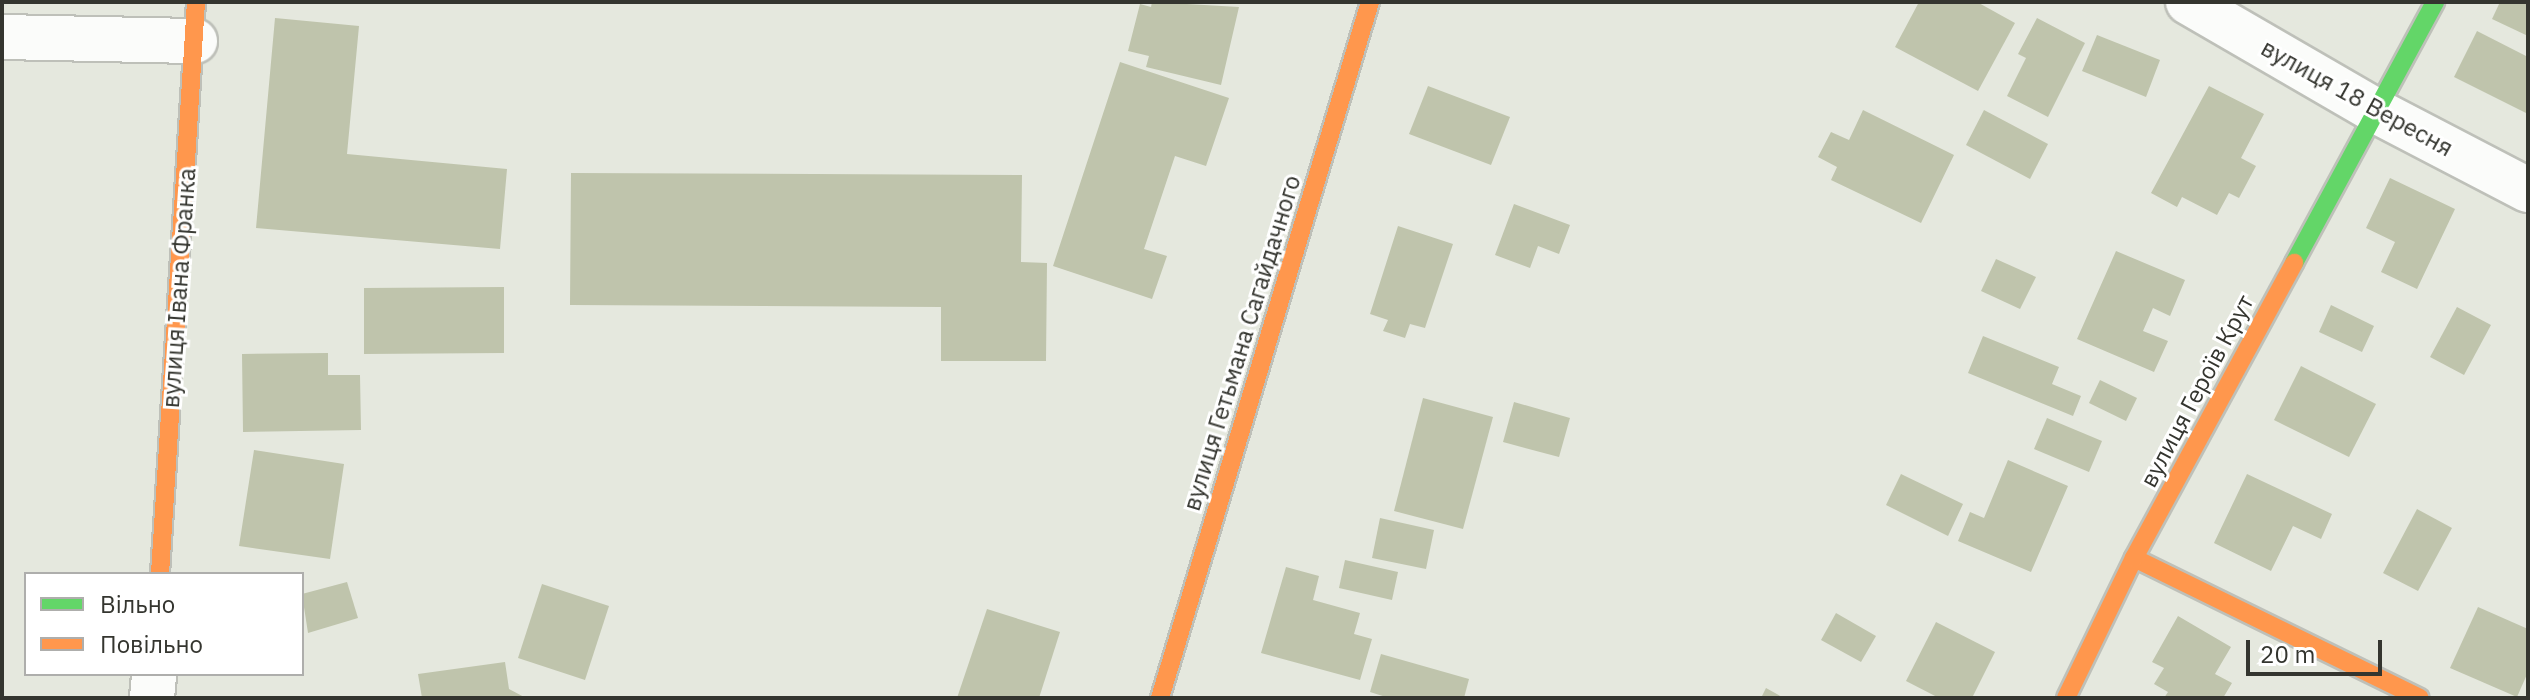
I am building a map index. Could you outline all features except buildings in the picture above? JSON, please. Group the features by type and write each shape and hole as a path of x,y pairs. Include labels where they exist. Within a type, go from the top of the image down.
{"street":[{"name":"вулиця Гетьмана Сагайдачного","path":"1160,698 1370,2"},
{"name":"вулиця 18 Вересня","path":"2188,2 2376,111 2528,190"},
{"name":"вулиця Героїв Крут","path":"2066,698 2134,558 2435,2"},
{"path":"2,37 196,22"},
{"name":"вулиця Івана Франка","path":"160,572 196,22"},
{"path":"2134,558 2420,698"},
{"path":"152,698 154,676"}],"traffic: fast":[{"path":"2294,263 2435,2"}],"traffic: slow":[{"path":"160,572 196,2"},
{"path":"1160,698 1370,2"},
{"path":"2066,698 2134,558 2294,263"},
{"path":"2134,558 2420,698"}]}
